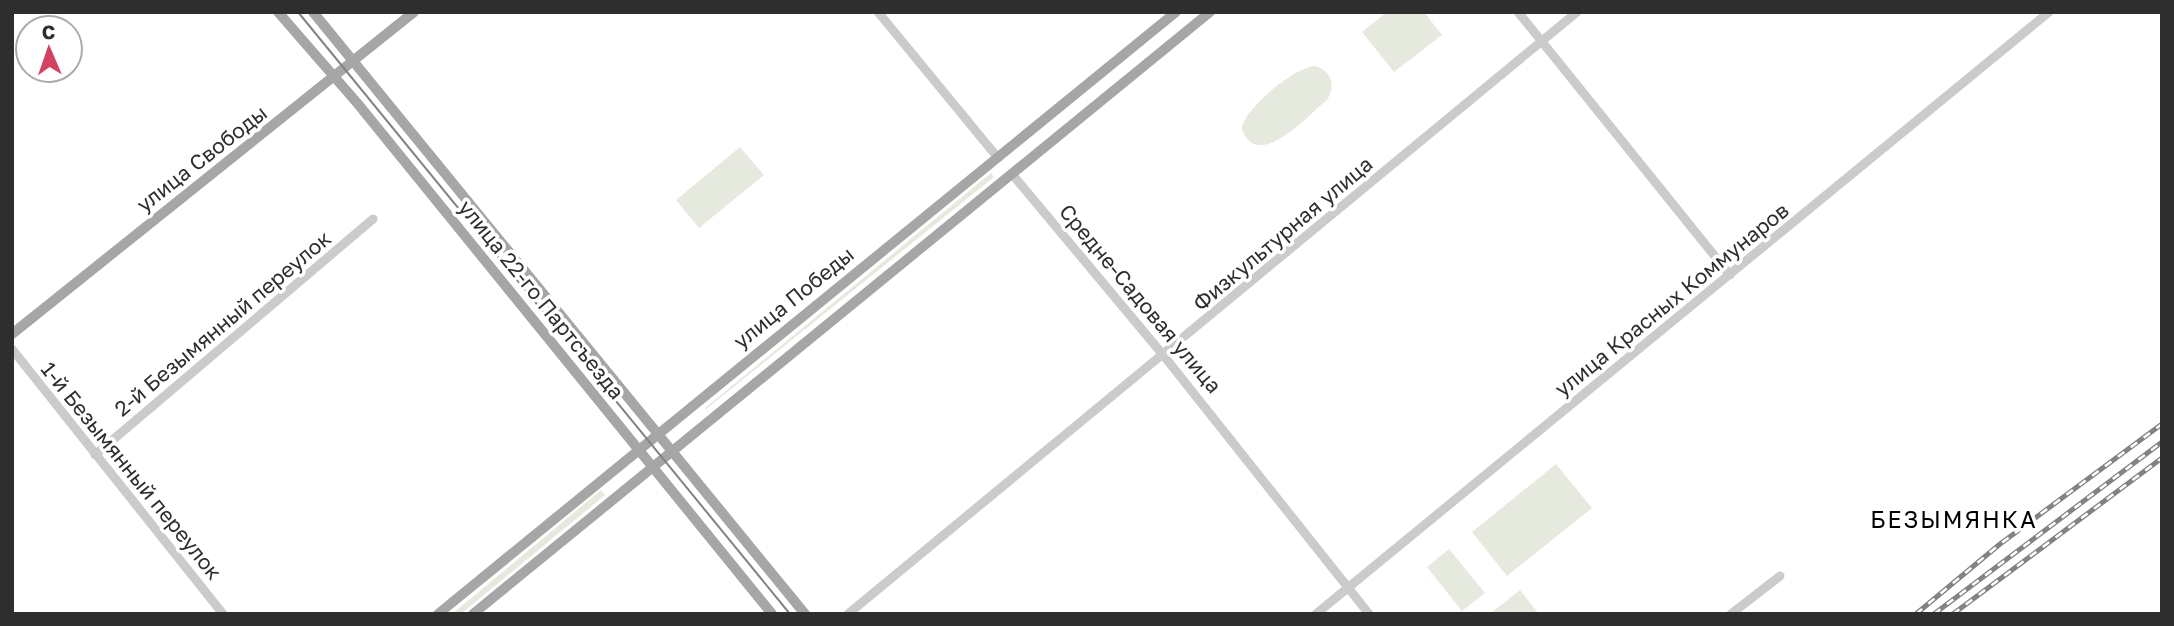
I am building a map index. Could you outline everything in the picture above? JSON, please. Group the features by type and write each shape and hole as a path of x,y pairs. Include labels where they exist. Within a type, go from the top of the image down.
{"main road":[{"name":"улица 22-го Партсъезда","path":"278,12 335,78 772,614"},
{"name":"улица 22-го Партсъезда","path":"313,12 805,614"},
{"name":"улица Свободы","path":"12,334 335,78 414,12"},
{"name":"улица Победы","path":"438,614 1175,12"},
{"name":"улица Победы","path":"473,614 1210,12"},
{"name":"Средне-Садовая улица","path":"998,158 1012,174"},
{"path":"700,401 695,411 697,415 701,418 714,416"},
{"path":"593,488 610,487 612,493 608,503"}],"street":[{"name":"Средне-Садовая улица","path":"878,12 998,158"},
{"path":"1518,12 1730,275"},
{"name":"Физкультурная улица","path":"848,614 1164,356 1577,12"},
{"name":"улица Красных Коммунаров","path":"1316,614 2049,12"},
{"name":"Средне-Садовая улица","path":"1012,174 1164,356 1369,614"},
{"name":"2-й Безымянный переулок","path":"95,455 373,219"},
{"name":"1-й Безымянный переулок","path":"12,349 223,614"},
{"path":"1731,614 1780,576"}],"shaded area":[{"path":"1387,12 1424,12 1442,35 1394,72 1362,32"},
{"path":"1316,66 1326,72 1331,80 1327,100 1283,137 1259,145 1249,141 1242,129 1244,121 1260,100 1284,80"},
{"path":"740,147 764,175 699,228 676,200"},
{"path":"991,173 994,177 705,410 705,408"},
{"path":"1556,464 1592,508 1507,576 1472,532"},
{"path":"601,490 605,495 461,614 452,614"},
{"path":"1449,549 1485,593 1462,611 1427,567"},
{"path":"1520,590 1539,614 1490,614"}],"tram line":[{"path":"298,12 790,614"}],"railway":[{"path":"1916,614 2000,544 2162,424"},
{"path":"1934,614 2162,442"},
{"path":"1953,614 2162,458"}],"district":[{"name":"БЕЗЫМЯНКА","path":"1954,520"}]}
